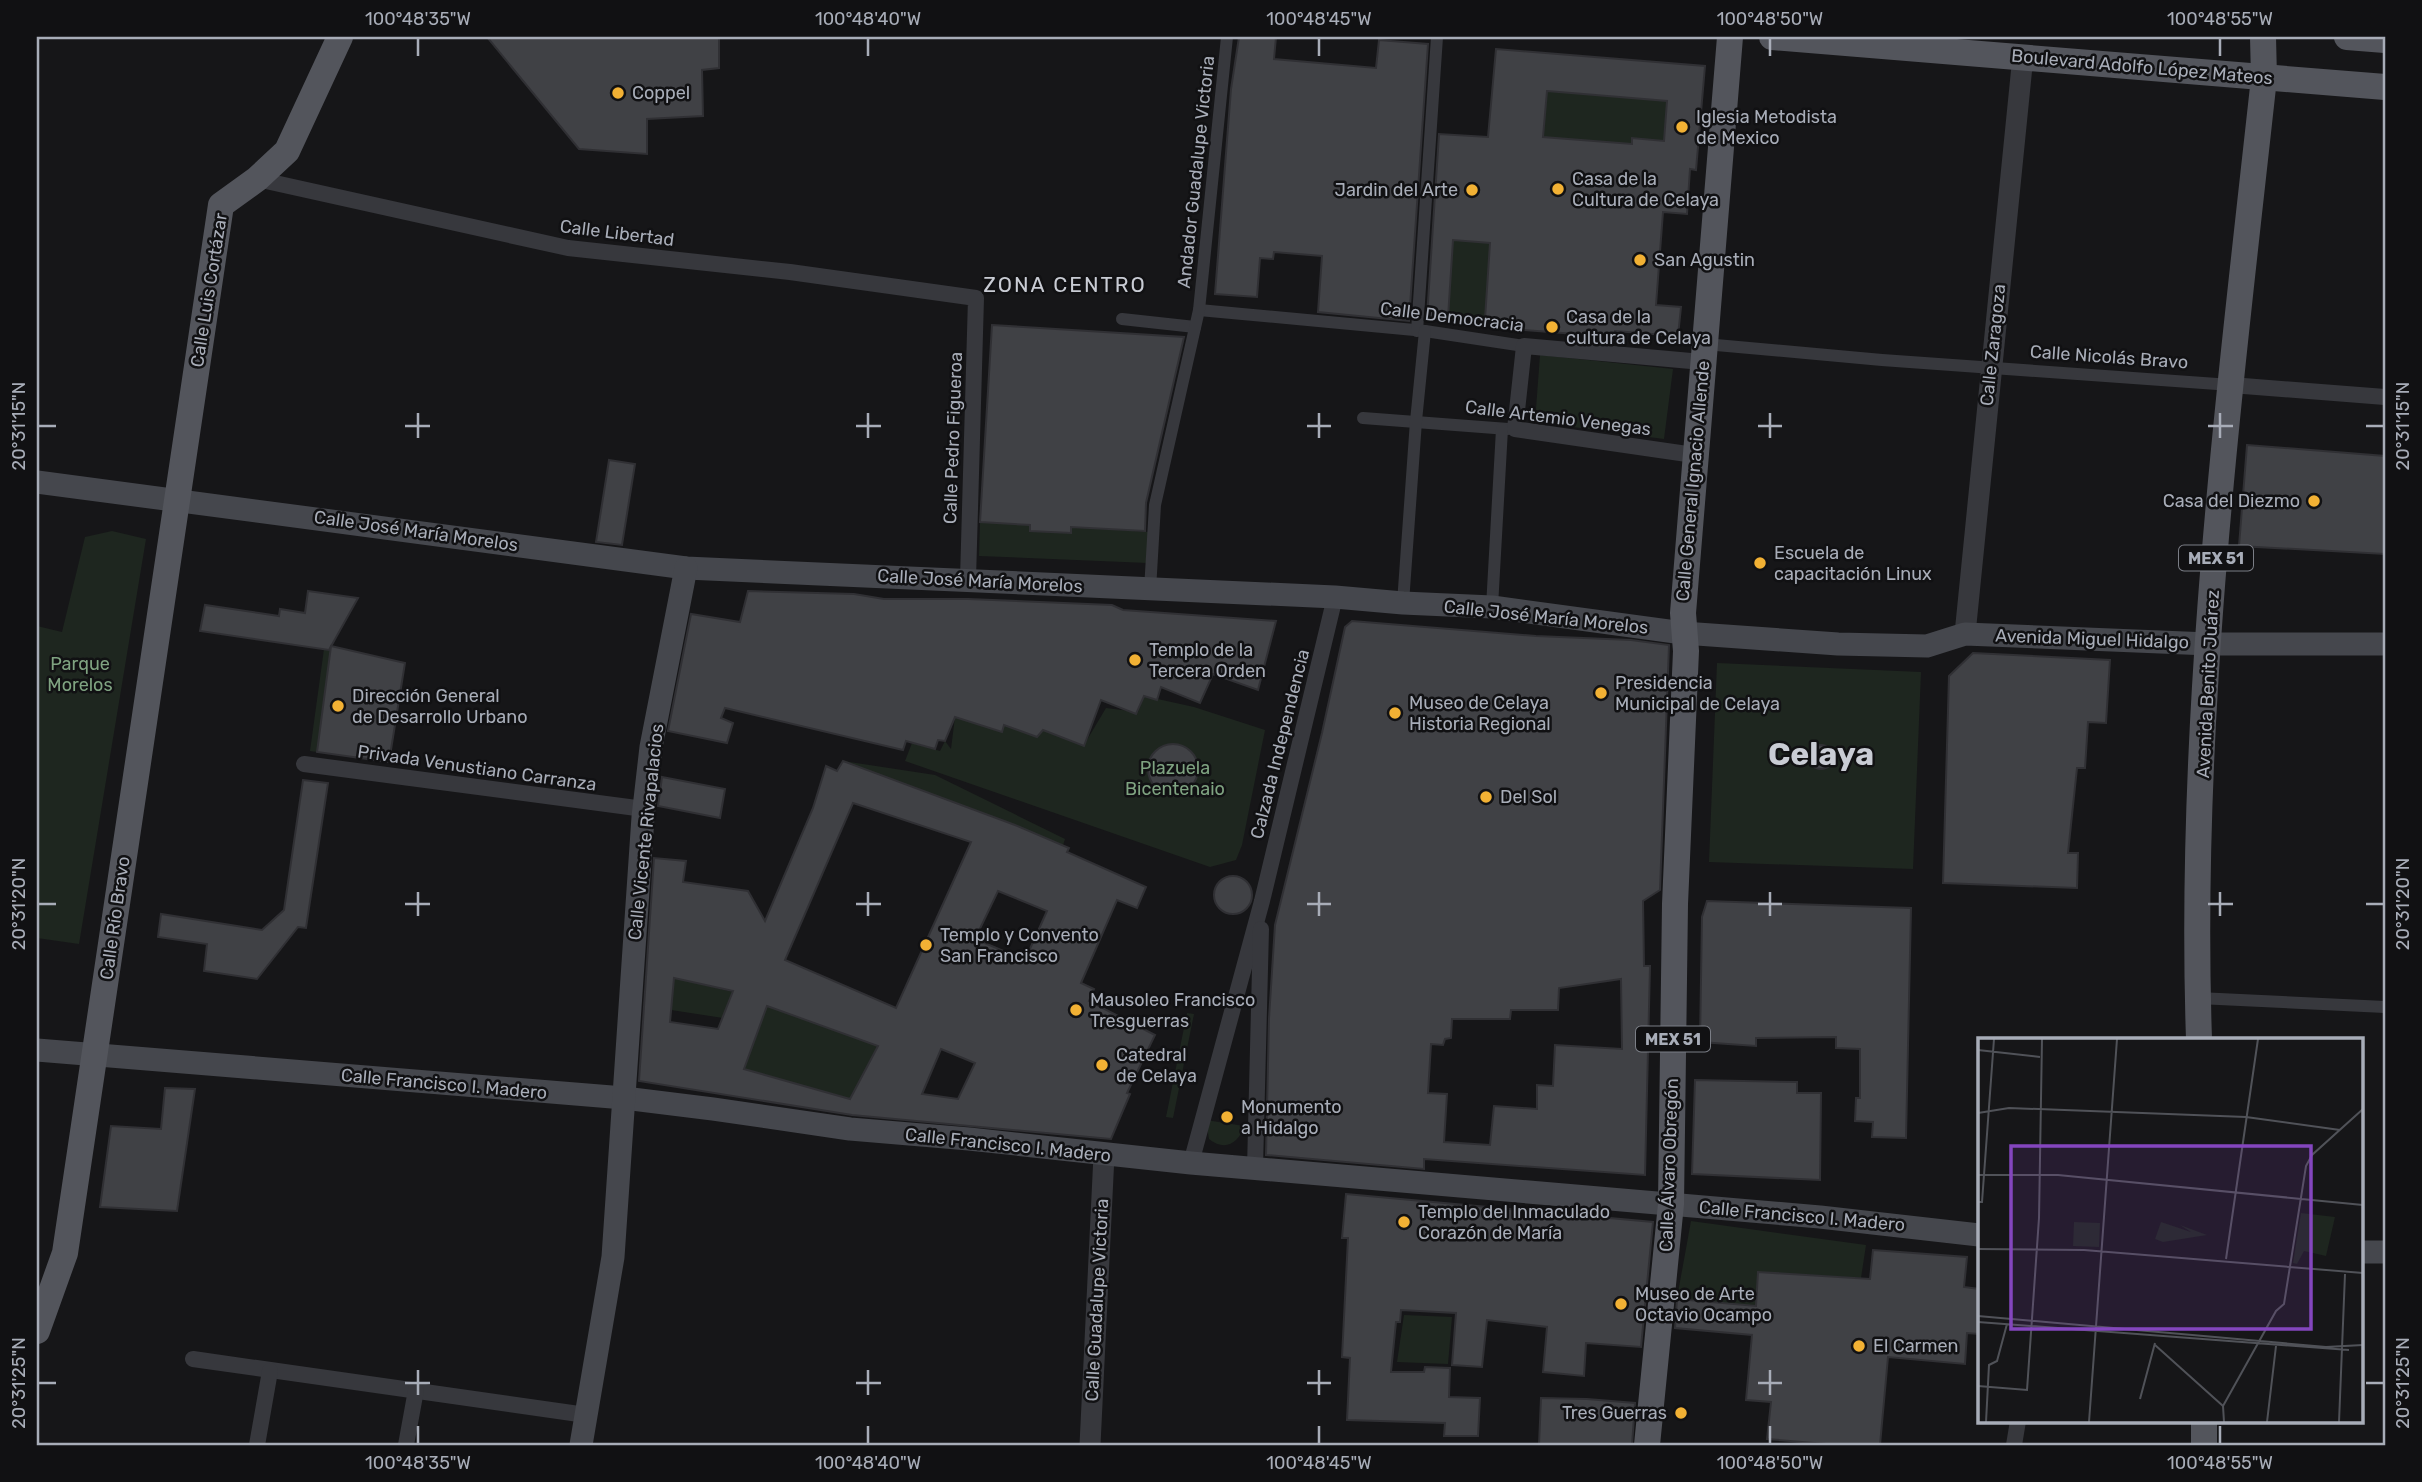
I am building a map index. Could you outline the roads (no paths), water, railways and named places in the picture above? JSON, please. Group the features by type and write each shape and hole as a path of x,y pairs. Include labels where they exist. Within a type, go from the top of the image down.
{"main road":[{"name":"Calle Luis Cortázar","path":"176,500 221,205 257,179 287,151 340,37"},
{"name":"Calle General Ignacio Allende","path":"1683,633 1682,613 1694,455 1730,37"},
{"name":"Boulevard Adolfo López Mateos","path":"1772,37 2385,87"},
{"name":"MEX 51","path":"2263,37 2264,78"},
{"path":"2347,37 2385,40"},
{"name":"Avenida Benito Juárez","path":"2199,1038 2196,899 2208,644 2231,385 2264,78"},
{"name":"Calle José María Morelos","path":"37,482 686,568 1335,597 1492,607 1683,633 1838,644 1927,646"},
{"name":"Calle Río Bravo","path":"37,1331 65,1253 176,500"},
{"name":"Calle Vicente Rivapalacios","path":"581,1445 613,1257 644,809 651,747 686,568"},
{"name":"Calle Álvaro Obregón","path":"1647,1445 1671,1204 1675,904 1686,652 1683,633"},
{"name":"Avenida Miguel Hidalgo","path":"1927,646 1965,634 2208,644 2385,644"},
{"name":"Calle Francisco I. Madero","path":"37,1050 624,1098 837,1128 969,1139 1104,1155 1671,1204 1978,1235"},
{"path":"2362,1252 2385,1252"},
{"path":"2204,1422 2204,1445"}],"street":[{"name":"Andador Guadalupe Victoria","path":"1199,310 1227,37"},
{"path":"1403,603 1437,37"},
{"name":"Calle Zaragoza","path":"1965,634 2023,56"},
{"name":"Calle Libertad","path":"257,179 568,248 790,272 976,298"},
{"name":"Calle Pedro Figueroa","path":"968,579 976,298"},
{"path":"1150,590 1155,505 1199,310"},
{"name":"Calle Democracia","path":"1199,310 1421,331 1524,346 1703,353"},
{"path":"1122,319 1195,327"},
{"path":"1492,607 1509,429 1524,346"},
{"name":"Calle Nicolás Bravo","path":"1703,353 1990,368 2385,397"},
{"name":"Calle Artemio Venegas","path":"1363,418 1509,429 1694,455"},
{"name":"Calzada Independencia","path":"1192,1163 1262,901 1335,597"},
{"name":"Privada Venustiano Carranza","path":"304,764 644,809"},
{"name":"Calzada Independencia","path":"1255,1168 1262,901"},
{"path":"2198,998 2385,1007"},
{"name":"Calle Guadalupe Victoria","path":"1090,1445 1104,1155"},
{"path":"193,1359 586,1415"},
{"path":"257,1445 270,1371"},
{"path":"406,1445 416,1390"},
{"path":"2014,1445 2018,1422"}],"place":[{"name":"Coppel","path":"618,93"},
{"name":"Iglesia Metodista de Mexico","path":"1682,127"},
{"name":"Casa de la Cultura de Celaya","path":"1558,189"},
{"name":"Jardin del Arte","path":"1472,190"},
{"name":"San Agustin","path":"1640,260"},
{"name":"Casa de la cultura de Celaya","path":"1552,327"},
{"name":"Casa del Diezmo","path":"2314,501"},
{"name":"Escuela de capacitación Linux","path":"1760,563"},
{"name":"Templo de la Tercera Orden","path":"1135,660"},
{"name":"Presidencia Municipal de Celaya","path":"1601,693"},
{"name":"Dirección General de Desarrollo Urbano","path":"338,706"},
{"name":"Museo de Celaya Historia Regional","path":"1395,713"},
{"name":"Del Sol","path":"1486,797"},
{"name":"Templo y Convento San Francisco","path":"926,945"},
{"name":"Mausoleo Francisco Tresguerras","path":"1076,1010"},
{"name":"Catedral de Celaya","path":"1102,1065"},
{"name":"Monumento a Hidalgo","path":"1227,1117"},
{"name":"Templo del Inmaculado Corazón de María","path":"1404,1222"},
{"name":"Museo de Arte Octavio Ocampo","path":"1621,1304"},
{"name":"El Carmen","path":"1859,1346"},
{"name":"Tres Guerras","path":"1681,1413"}],"district":[{"name":"ZONA CENTRO","path":"1065,285"},
{"name":"Celaya","path":"1821,754"}],"park label":[{"name":"Parque Morelos","path":"80,674"},
{"name":"Plazuela Bicentenaio","path":"1175,778"}]}
